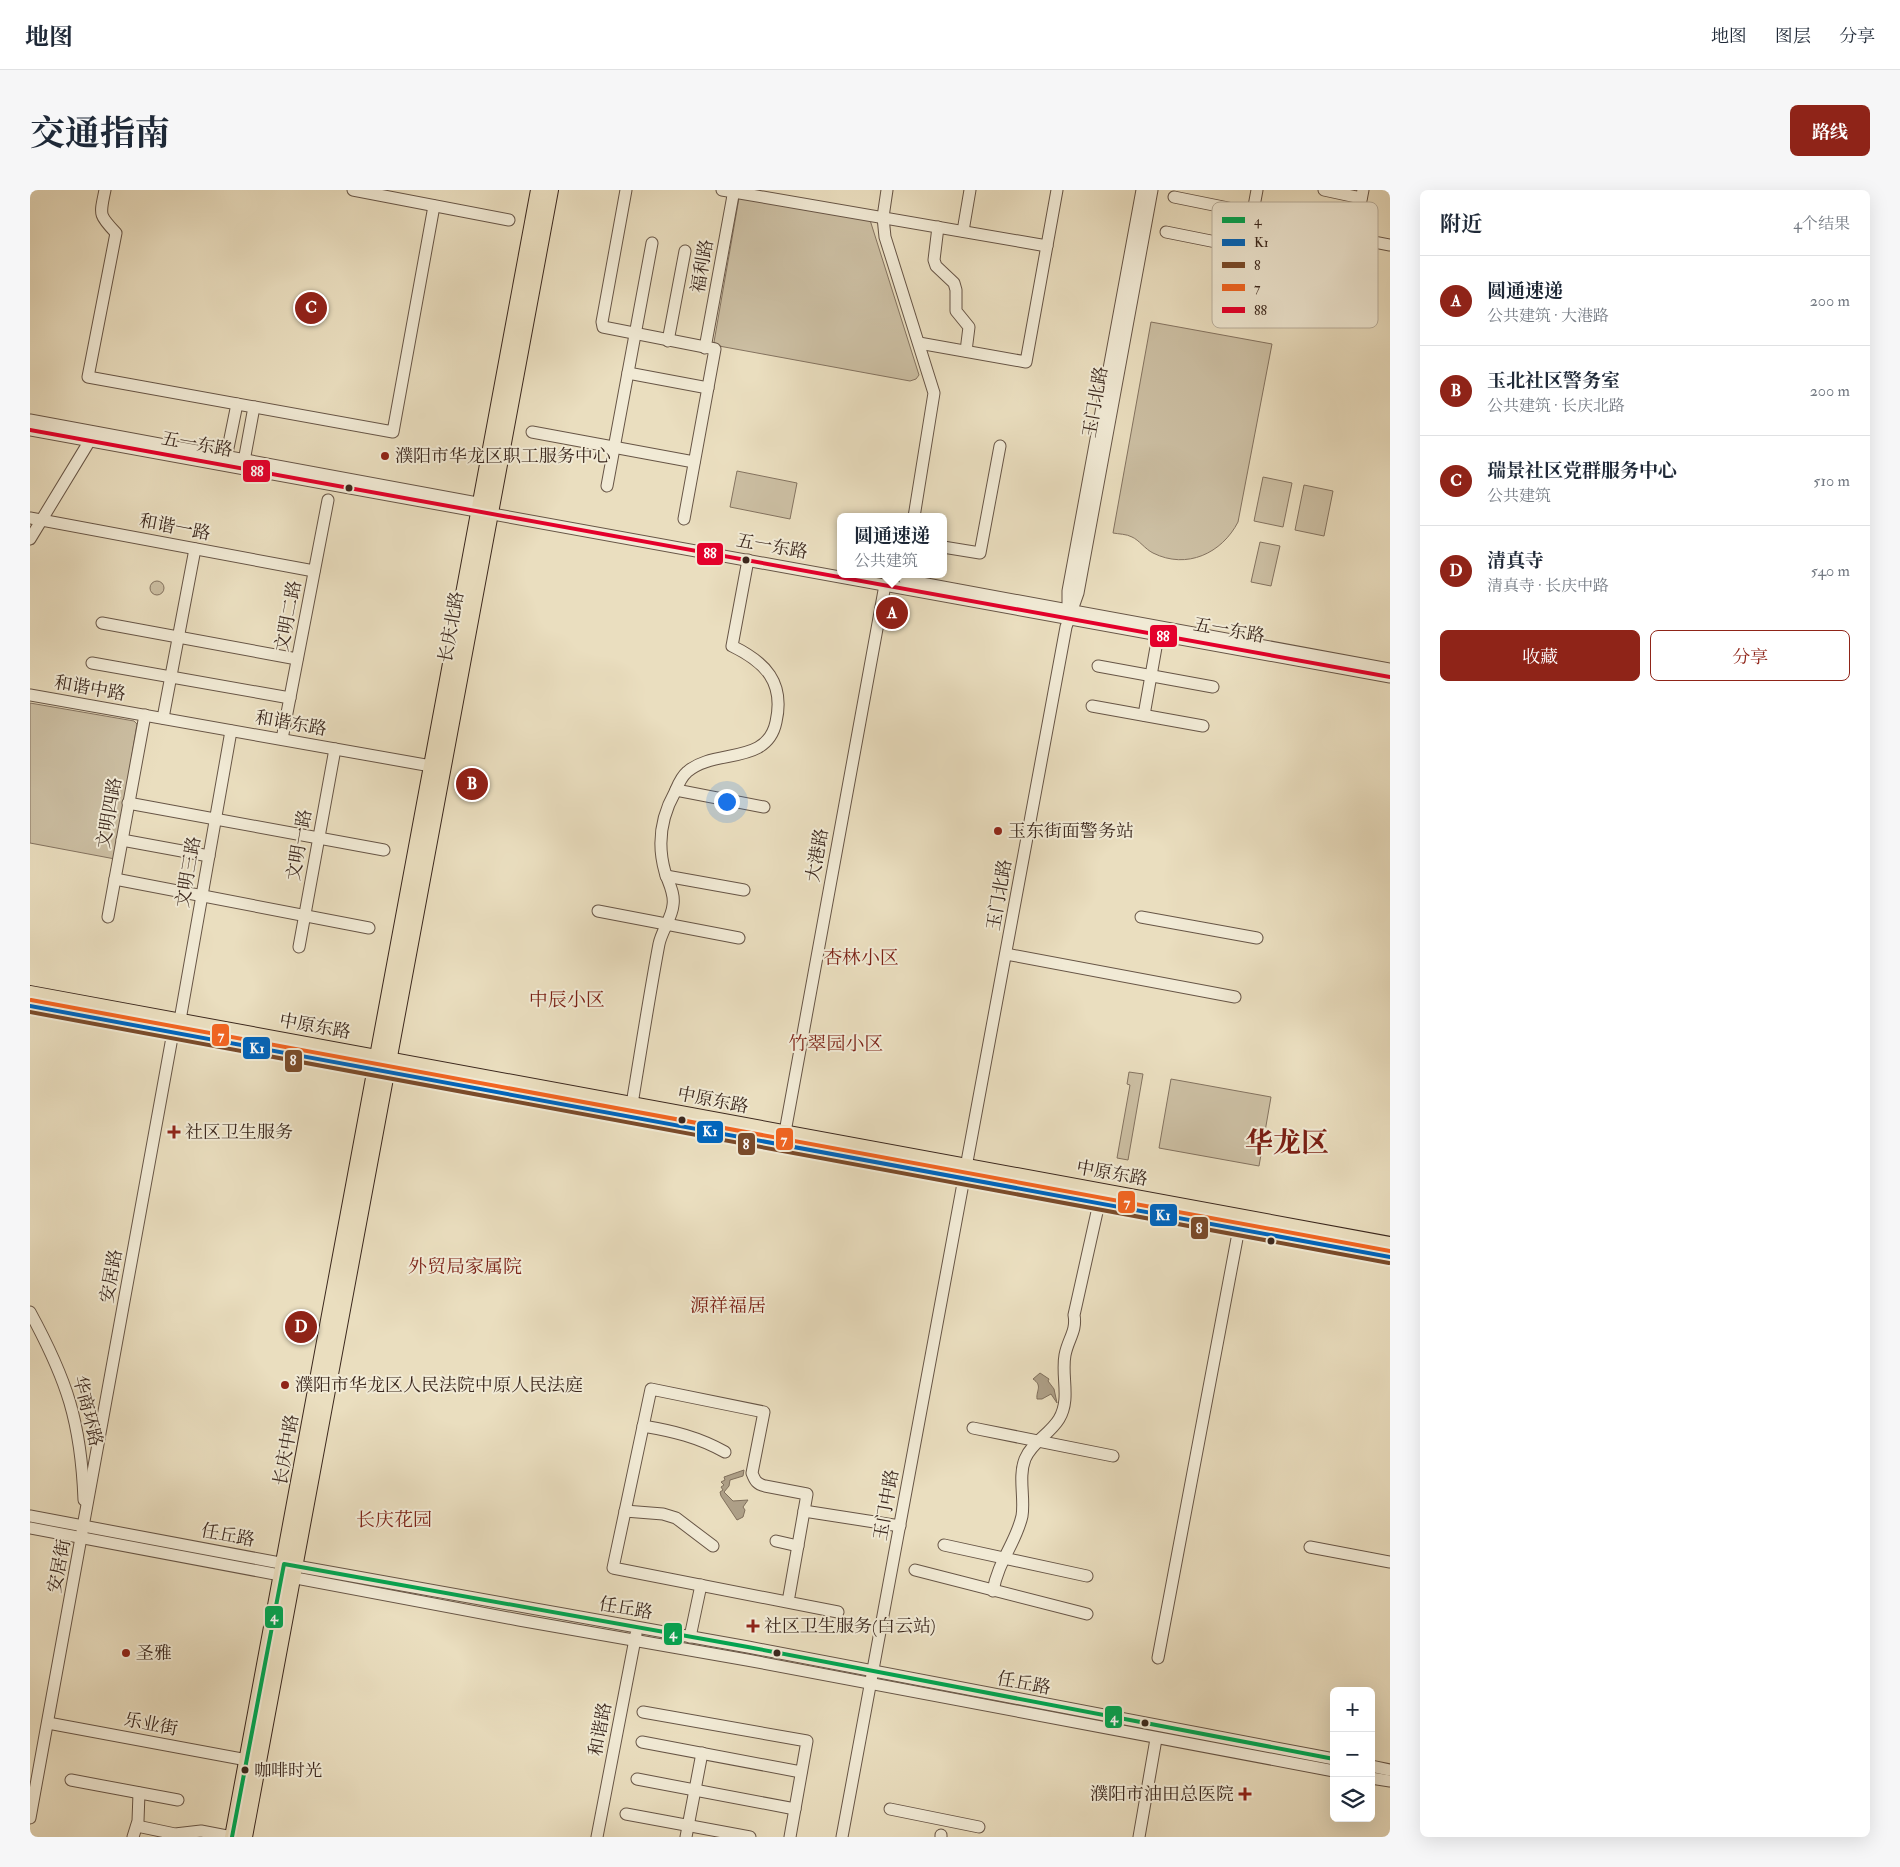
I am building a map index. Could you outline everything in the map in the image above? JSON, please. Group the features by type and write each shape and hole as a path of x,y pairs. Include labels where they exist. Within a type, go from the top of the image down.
{"main road":[{"name":"长庆北路","path":"383,1064 485,509 538,190"},
{"name":"长庆北路","path":"383,1064 431,766 551,190"},
{"name":"中原东路","path":"30,993 176,1026 965,1172 1390,1244"},
{"name":"中原东路","path":"30,1006 176,1026"},
{"name":"中原东路","path":"383,1064 632,1104 785,1132 1099,1203 1390,1257"},
{"name":"长庆中路","path":"245,1837 289,1571 383,1064"},
{"name":"长庆中路","path":"232,1837 289,1571"}],"street":[{"path":"105,190 100,210 105,221 116,233 88,376 393,432 434,206"},
{"path":"353,190 509,220"},
{"path":"626,190 602,322 606,329 715,349 684,519"},
{"path":"722,190 1047,246"},
{"path":"887,190 883,217 884,237 934,393 915,513"},
{"path":"963,231 970,190"},
{"path":"918,343 1026,362 1057,190"},
{"name":"玉门北路","path":"965,1172 1069,613 1068,591 1142,190"},
{"name":"玉门北路","path":"1069,613 1078,593 1152,190"},
{"path":"1324,190 1362,194"},
{"name":"福利路","path":"705,348 734,191"},
{"path":"1174,197 1212,206"},
{"path":"938,227 934,260 936,266 954,283 956,311 969,327 966,351"},
{"path":"1166,232 1212,247"},
{"path":"607,486 652,243"},
{"path":"668,341 685,250"},
{"path":"628,373 708,388"},
{"path":"226,458 237,404"},
{"path":"244,461 254,407"},
{"name":"五一东路","path":"30,420 92,437 485,509 837,568"},
{"name":"五一东路","path":"30,430 92,437 244,461 485,509 500,514 837,576"},
{"path":"532,432 694,462"},
{"path":"30,540 36,519 92,437"},
{"path":"947,548 980,553 1000,446"},
{"name":"文明二路","path":"282,739 328,500"},
{"name":"和谐一路","path":"36,519 314,571"},
{"path":"163,718 195,549"},
{"path":"632,1104 659,944 673,906 673,896 662,857 661,831 670,802 686,772 698,765 750,752 768,742 773,735 778,704 773,679 754,656 732,646 748,560"},
{"name":"五一东路","path":"847,578 885,585 902,581"},
{"name":"五一东路","path":"889,578 1069,613 1390,669"},
{"name":"大港路","path":"785,1132 885,585"},
{"name":"五一东路","path":"1069,613 1158,636 1390,678"},
{"path":"102,623 297,659"},
{"path":"1144,715 1158,636"},
{"path":"92,663 290,698"},
{"path":"1098,666 1213,687"},
{"name":"和谐中路","path":"30,695 145,715"},
{"path":"1092,706 1204,726"},
{"name":"和谐东路","path":"145,715 431,766"},
{"name":"文明四路","path":"108,917 145,715"},
{"name":"文明三路","path":"176,1026 202,896 231,731"},
{"name":"文明一路","path":"299,947 335,749"},
{"path":"676,790 764,806"},
{"path":"128,804 384,850"},
{"path":"122,840 209,856"},
{"path":"666,876 744,890"},
{"path":"114,879 369,928"},
{"path":"598,911 739,938"},
{"path":"1141,917 1257,938"},
{"path":"1006,954 1235,997"},
{"name":"安居路","path":"83,1532 176,1026"},
{"name":"玉门中路","path":"842,1837 965,1172"},
{"path":"993,1591 1003,1558 1021,1518 1024,1461 1028,1452 1054,1426 1062,1412 1065,1390 1064,1358 1076,1328 1074,1315 1099,1203"},
{"path":"1158,1658 1239,1228"},
{"name":"华商环路","path":"30,1312 52,1354 71,1399 77,1422 83,1470 83,1532"},
{"path":"788,1602 807,1494 765,1486 758,1484 754,1479 752,1473 764,1412 651,1389 613,1568 838,1612"},
{"path":"643,1426 704,1440 725,1452"},
{"path":"974,1428 1113,1456"},
{"path":"625,1511 663,1514 676,1518 713,1546"},
{"path":"804,1511 900,1526"},
{"name":"任丘路","path":"30,1516 83,1532 634,1640 872,1678 1330,1758"},
{"name":"任丘路","path":"30,1528 83,1532"},
{"name":"安居街","path":"30,1818 83,1532"},
{"path":"776,1541 798,1546"},
{"path":"944,1545 1087,1576"},
{"path":"1310,1547 1390,1562"},
{"path":"915,1570 1087,1614"},
{"name":"任丘路","path":"289,1571 690,1637 1156,1739 1330,1770"},
{"path":"690,1637 701,1585"},
{"name":"和谐路","path":"597,1837 637,1628"},
{"path":"643,1712 807,1741 790,1837"},
{"name":"乐业街","path":"48,1723 247,1760"},
{"path":"1139,1837 1156,1739"},
{"path":"642,1742 802,1772"},
{"path":"687,1831 702,1754"},
{"path":"1375,1767 1390,1770"},
{"path":"637,1779 795,1809"},
{"path":"1375,1779 1390,1782"},
{"path":"72,1780 178,1800"},
{"path":"135,1832 139,1793"},
{"path":"890,1809 979,1827"},
{"path":"626,1814 687,1831 750,1837"},
{"path":"135,1832 175,1834 201,1831 232,1837"},
{"path":"135,1832 159,1837"}],"shaded area":[{"path":"739,198 870,220 919,375 916,379 910,381 719,346 714,342"},
{"path":"1151,322 1272,344 1238,522 1223,542 1213,550 1191,559 1178,560 1166,558 1153,553 1130,536 1113,533"},
{"path":"737,471 797,483 790,519 730,507"},
{"path":"1263,477 1292,483 1283,527 1254,521"},
{"path":"1304,485 1333,491 1324,536 1295,530"},
{"path":"1260,542 1280,546 1271,586 1251,582"},
{"path":"154,581 160,581 164,588 160,595 154,595 150,591 150,585"},
{"path":"30,703 134,721 137,724 115,859 30,843"},
{"path":"1129,1072 1143,1074 1128,1160 1117,1158 1130,1085 1127,1084"},
{"path":"1171,1079 1271,1097 1259,1166 1159,1148"},
{"path":"1040,1373 1049,1379 1048,1381 1054,1389 1057,1403 1051,1394 1042,1399 1037,1399 1038,1384 1033,1379"},
{"path":"744,1470 743,1476 730,1480 729,1486 724,1492 733,1501 748,1500 743,1507 745,1510 743,1517 737,1520 721,1496 720,1492 723,1490 721,1487 724,1485 721,1482 725,1480 724,1477"}],"transit line":[{"name":"88","path":"30,430 837,577"},
{"name":"88","path":"845,578 1390,677"},
{"name":"7","path":"31,1000 1390,1251"},
{"name":"K1","path":"30,1006 1390,1257"},
{"name":"8","path":"30,1012 1389,1263"},
{"name":"4","path":"232,1837 284,1564 748,1647 1330,1758"}],"place":[{"name":"瑞景社区党群服务中心","path":"311,308"},
{"name":"濮阳市华龙区职工服务中心","path":"385,456"},
{"name":"圆通速递","path":"892,613"},
{"name":"玉北社区警务室","path":"472,784"},
{"name":"玉东街面警务站","path":"998,831"},
{"name":"社区卫生服务","path":"174,1132"},
{"name":"清真寺","path":"301,1327"},
{"name":"濮阳市华龙区人民法院中原人民法庭","path":"285,1385"},
{"name":"社区卫生服务(白云站)","path":"753,1626"},
{"name":"圣雅","path":"126,1653"},
{"name":"咖啡时光","path":"245,1770"},
{"name":"濮阳市油田总医院","path":"1245,1794"}],"district":[{"name":"杏林小区","path":"861,957"},
{"name":"中辰小区","path":"567,999"},
{"name":"竹翠园小区","path":"836,1043"},
{"name":"华龙区","path":"1287,1142"},
{"name":"外贸局家属院","path":"465,1266"},
{"name":"源祥福居","path":"728,1305"},
{"name":"长庆花园","path":"394,1519"}]}
